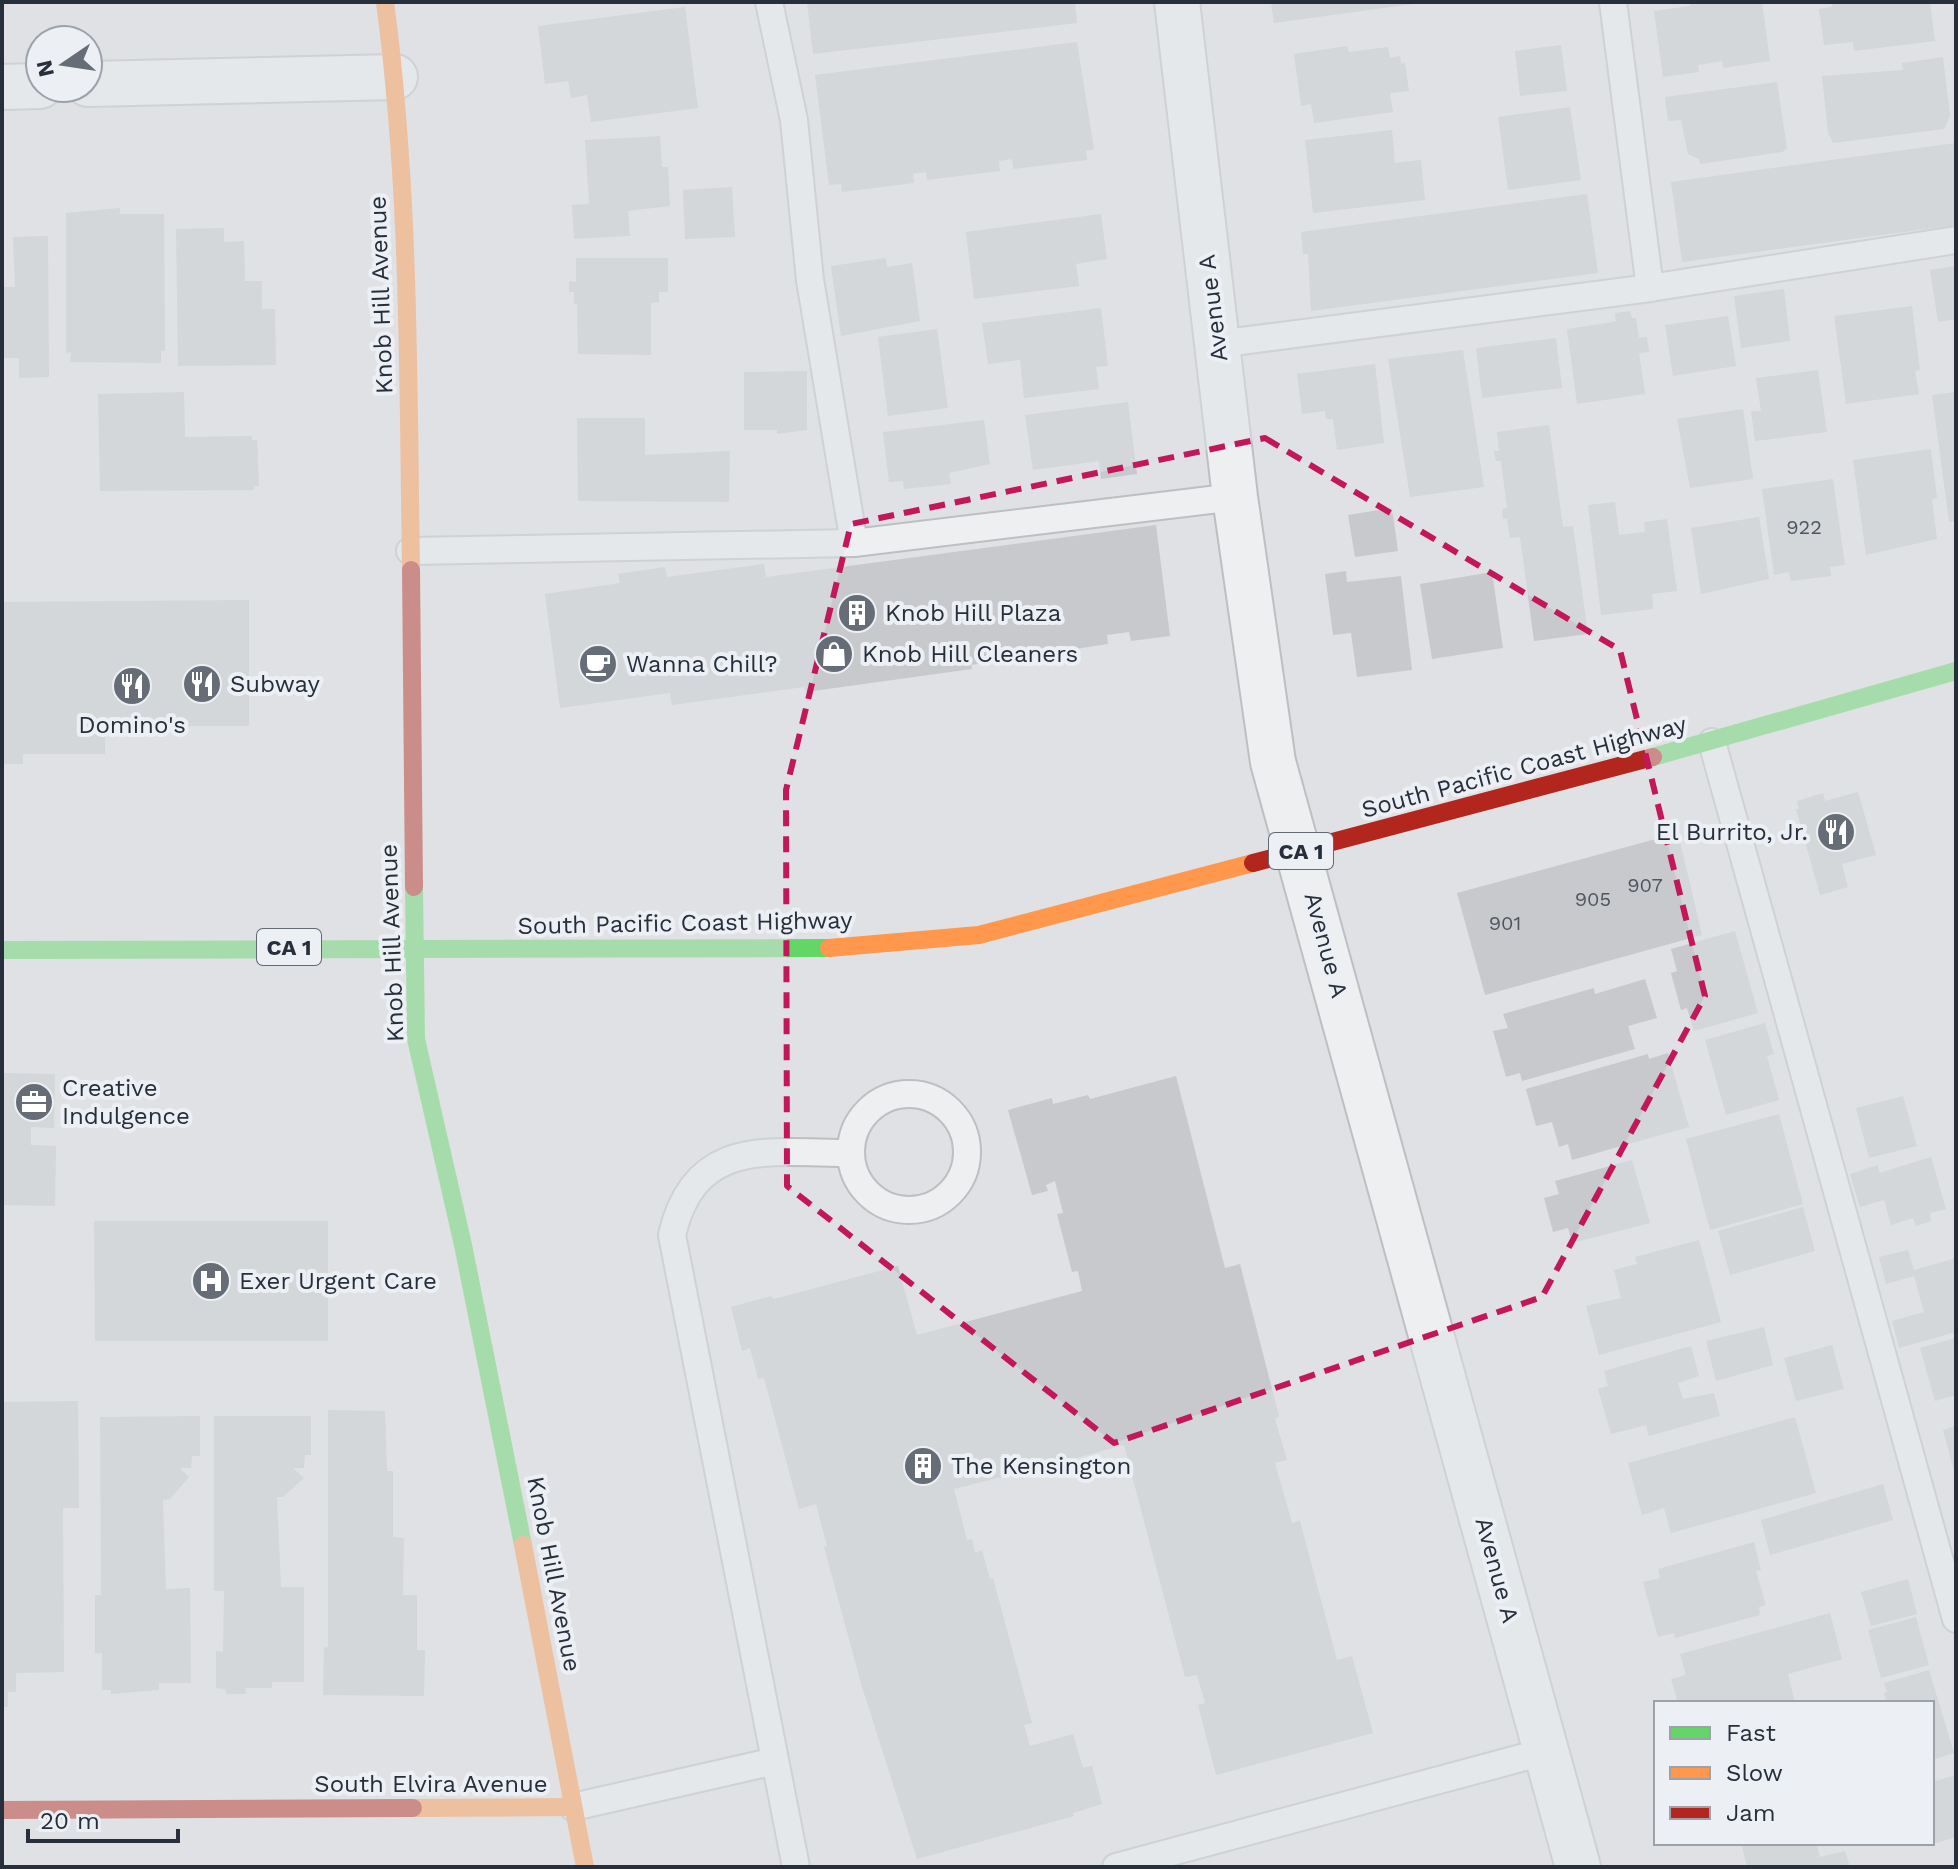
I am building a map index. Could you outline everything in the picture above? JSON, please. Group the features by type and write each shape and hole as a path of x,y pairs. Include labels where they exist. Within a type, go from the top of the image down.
{"main road":[{"name":"Knob Hill Avenue","path":"385,2 395,77 407,259 416,1039 440,1137 512,1484 585,1867"},
{"name":"South Pacific Coast Highway","path":"2,950 414,947 806,950 979,935 1712,742 1956,671"},
{"name":"South Elvira Avenue","path":"2,1810 573,1807"}],"street":[{"name":"Avenue A","path":"1177,2 1235,497 1273,762 1578,1867"},
{"path":"104,84 395,77"},
{"path":"2,87 24,86"}],"lane":[{"path":"769,2 794,120 810,280 854,543"},
{"path":"1613,2 1650,288"},
{"path":"1218,344 1650,288 1956,240"},
{"path":"410,551 854,543 1235,497"},
{"path":"1712,742 1956,1619"},
{"path":"906,1093 925,1095 957,1117 965,1135 967,1155 963,1174 939,1203 922,1209 902,1210 884,1205 869,1194 857,1180 851,1153 858,1123 870,1108 886,1097 906,1093"},
{"path":"796,1867 672,1235 678,1209 700,1175 719,1162 742,1154 851,1153"},
{"path":"1116,1867 1547,1751"},
{"path":"573,1807 775,1761"}],"highlighted area":[{"path":"1265,438 1620,650 1705,996 1542,1297 1114,1443 787,1186 786,790 851,524"}],"building":[{"path":"807,2 1075,2 1077,23 813,54"},
{"path":"1271,2 1413,2 1413,4 1274,23"},
{"path":"1689,2 1762,2 1770,61 1723,68 1722,61 1698,65 1699,72 1663,77 1654,11 1690,6"},
{"path":"1832,2 1930,2 1935,41 1854,51 1853,42 1824,45 1819,9 1832,7"},
{"path":"685,7 698,108 591,122 587,95 571,98 568,81 545,84 538,26"},
{"path":"1077,42 1094,149 1086,151 1087,160 1013,169 1012,159 999,161 1000,171 927,180 926,172 913,174 914,183 842,192 841,184 829,185 815,75"},
{"path":"1561,45 1567,91 1520,96 1515,51"},
{"path":"1347,46 1349,52 1388,47 1390,58 1400,56 1401,64 1405,63 1409,91 1390,93 1393,112 1314,123 1311,104 1301,106 1294,54"},
{"path":"1943,57 1950,116 1944,129 1833,143 1828,133 1822,76 1903,70 1902,63"},
{"path":"1777,82 1787,149 1782,152 1700,164 1699,159 1688,154 1681,120 1668,121 1665,97"},
{"path":"1570,107 1581,180 1508,190 1498,117"},
{"path":"1392,130 1395,163 1421,160 1425,200 1313,213 1305,140"},
{"path":"660,136 662,167 668,167 670,206 628,211 630,236 574,239 572,205 589,204 585,140"},
{"path":"1956,143 1956,225 1682,262 1671,182"},
{"path":"732,187 735,237 685,239 683,190"},
{"path":"1587,194 1598,273 1311,311 1308,254 1303,254 1301,232"},
{"path":"120,208 120,214 164,214 165,351 161,351 161,363 70,362 71,352 66,353 66,213"},
{"path":"1101,214 1107,259 1076,264 1079,286 974,299 966,232"},
{"path":"224,228 224,242 244,241 245,281 262,281 262,309 275,309 276,365 178,366 176,229"},
{"path":"48,236 49,377 19,378 19,358 2,358 2,287 15,287 13,237"},
{"path":"576,258 668,258 668,292 659,292 659,302 651,303 651,355 578,354 577,304 574,304 574,292 569,292 569,281 576,282"},
{"path":"886,258 887,267 912,263 920,321 841,336 831,266"},
{"path":"1956,266 1956,319 1938,322 1930,270"},
{"path":"1784,289 1790,341 1741,348 1734,296"},
{"path":"1912,306 1920,370 1915,371 1919,394 1846,404 1834,316"},
{"path":"1101,308 1108,366 1096,367 1099,389 1024,398 1020,360 988,364 982,323"},
{"path":"1630,311 1632,318 1636,318 1639,338 1647,337 1649,352 1639,353 1645,394 1577,404 1567,329 1616,321 1615,313"},
{"path":"1728,316 1736,366 1673,376 1665,325"},
{"path":"937,329 948,408 888,416 878,337"},
{"path":"1556,338 1562,388 1482,398 1476,348"},
{"path":"1463,350 1484,487 1410,497 1388,359"},
{"path":"1375,364 1384,443 1337,450 1333,419 1326,419 1325,411 1302,414 1297,374"},
{"path":"1818,370 1827,432 1755,441 1751,411 1761,411 1756,378"},
{"path":"807,371 807,430 777,434 777,430 744,430 744,372"},
{"path":"184,392 185,437 252,436 252,440 257,440 259,486 254,486 254,490 100,491 98,394"},
{"path":"1956,392 1956,521 1949,522 1932,395"},
{"path":"1128,402 1137,474 1101,479 1099,461 1033,470 1025,415"},
{"path":"1743,409 1753,479 1690,488 1677,419"},
{"path":"577,418 645,418 645,455 730,451 729,502 578,501"},
{"path":"984,420 990,464 949,473 951,484 904,489 903,481 889,482 883,432"},
{"path":"1549,425 1563,527 1573,526 1588,634 1534,641 1520,537 1510,538 1507,518 1503,519 1502,509 1507,508 1501,461 1496,461 1494,451 1499,451 1497,432"},
{"path":"1931,449 1937,498 1932,499 1937,539 1866,555 1853,460"},
{"path":"1833,479 1845,565 1830,567 1831,576 1791,581 1789,572 1774,575 1762,489"},
{"path":"1615,502 1619,535 1645,532 1644,522 1667,519 1677,591 1652,594 1653,609 1601,615 1588,505"},
{"path":"1392,508 1398,551 1355,557 1348,515"},
{"path":"1759,517 1769,579 1701,594 1691,528"},
{"name":"Knob Hill Plaza","path":"1156,525 1170,636 1131,641 1129,632 1107,635 1108,644 971,665 972,669 806,692 804,687 672,705 670,693 560,708 545,594 620,583 618,574 665,567 667,577 764,564 766,577"},
{"path":"1346,571 1347,582 1401,576 1412,670 1357,677 1351,633 1333,635 1325,574"},
{"path":"1492,572 1503,648 1432,659 1420,584"},
{"path":"249,600 249,726 105,726 105,754 23,754 23,764 2,764 2,602"},
{"name":"El Burrito, Jr.","path":"1858,792 1876,855 1842,864 1848,887 1820,895 1796,809 1799,809 1797,801 1823,793 1825,801"},
{"path":"1678,833 1702,935 1485,995 1457,893"},
{"path":"1735,931 1758,1013 1694,1031 1687,1008 1681,1010 1671,973 1677,971 1671,949"},
{"path":"1645,979 1657,1018 1628,1026 1635,1049 1522,1081 1520,1073 1506,1077 1493,1031 1508,1028 1503,1014 1594,988 1595,994"},
{"path":"1765,1023 1774,1054 1767,1056 1779,1100 1726,1115 1705,1040"},
{"path":"1668,1053 1689,1127 1572,1160 1568,1144 1559,1147 1552,1122 1536,1126 1526,1089 1648,1054 1649,1059"},
{"path":"2,1073 55,1074 54,1128 31,1127 31,1145 56,1146 55,1206 2,1205"},
{"name":"The Kensington","path":"1176,1076 1225,1268 1240,1264 1279,1416 1275,1419 1287,1460 1275,1463 1292,1523 1300,1521 1337,1660 1352,1656 1373,1733 1216,1775 1198,1705 1205,1703 1197,1675 1185,1677 1124,1445 1058,1463 1059,1469 1022,1479 1021,1472 954,1489 967,1540 972,1539 975,1553 982,1550 990,1579 993,1578 1032,1723 1024,1725 1030,1746 1073,1734 1083,1768 1092,1766 1102,1804 1073,1813 1074,1816 917,1859 862,1687 824,1547 827,1546 816,1504 799,1509 764,1378 758,1379 750,1348 742,1351 731,1307 771,1296 774,1299 898,1266 917,1335 1082,1291 1078,1271 1072,1272 1057,1214 1063,1213 1055,1181 1046,1185 1048,1191 1032,1195 1008,1110 1052,1098 1053,1104 1088,1095 1090,1099"},
{"path":"1903,1096 1917,1146 1869,1158 1856,1108"},
{"path":"1779,1114 1803,1204 1710,1230 1686,1139"},
{"path":"1931,1157 1946,1209 1930,1213 1931,1221 1916,1226 1913,1218 1891,1225 1884,1200 1860,1207 1850,1174 1878,1165 1879,1173"},
{"path":"1632,1160 1650,1223 1572,1243 1568,1228 1553,1232 1544,1198 1559,1194 1555,1181"},
{"path":"1803,1207 1815,1251 1730,1275 1718,1231"},
{"name":"Exer Urgent Care","path":"94,1221 328,1221 328,1341 95,1341"},
{"path":"1699,1240 1721,1322 1599,1355 1586,1306 1621,1298 1614,1270 1637,1264 1635,1257"},
{"path":"1908,1250 1914,1270 1956,1258 1956,1332 1899,1348 1892,1321 1924,1312 1914,1276 1886,1284 1879,1257"},
{"path":"1764,1327 1773,1365 1716,1381 1706,1341"},
{"path":"1956,1338 1956,1395 1935,1401 1920,1348"},
{"path":"1832,1345 1844,1389 1796,1401 1784,1358"},
{"path":"1691,1346 1699,1376 1678,1383 1683,1399 1714,1393 1720,1416 1649,1436 1646,1425 1611,1434 1598,1389 1608,1386 1604,1371"},
{"path":"78,1401 79,1508 63,1508 64,1672 16,1673 16,1692 8,1692 8,1707 2,1707 2,1402"},
{"path":"328,1410 385,1411 387,1471 393,1471 393,1537 404,1538 403,1595 417,1595 417,1650 425,1650 424,1696 323,1695 324,1648 328,1647"},
{"path":"200,1416 200,1456 192,1456 191,1468 180,1468 189,1477 170,1499 163,1500 166,1589 190,1588 191,1683 159,1683 159,1690 111,1694 111,1690 102,1690 102,1653 95,1654 95,1595 101,1595 100,1417"},
{"path":"214,1416 311,1416 311,1455 305,1455 304,1468 293,1468 304,1478 283,1497 277,1497 281,1587 304,1587 304,1682 272,1682 272,1688 245,1688 246,1694 226,1694 225,1689 216,1688 216,1651 223,1652 224,1591 214,1591"},
{"path":"1795,1417 1816,1493 1671,1533 1664,1508 1642,1515 1628,1463"},
{"path":"1956,1426 1956,1474 1955,1474 1943,1430"},
{"path":"1883,1484 1893,1520 1770,1555 1761,1520"},
{"path":"1754,1542 1761,1570 1756,1571 1766,1605 1759,1607 1760,1615 1675,1638 1674,1633 1658,1637 1643,1582 1660,1578 1658,1569"},
{"path":"1908,1579 1917,1614 1871,1626 1861,1592"},
{"path":"1830,1613 1842,1659 1788,1674 1795,1701 1677,1701 1671,1679 1686,1675 1680,1654"},
{"path":"1916,1617 1929,1665 1881,1678 1868,1630"},
{"path":"1929,1670 1954,1753 1934,1759 1934,1701 1886,1701 1884,1683"},
{"path":"1956,1775 1956,1837 1934,1843 1934,1781"},
{"path":"1742,1845 1817,1845 1820,1857 1845,1851 1850,1867 1747,1867"}],"traffic: fast":[{"path":"1653,757 1956,671"},
{"path":"414,887 416,1039 463,1245 523,1545"},
{"path":"2,950 829,948"}],"traffic: slow":[{"path":"385,2 403,214 411,570"},
{"path":"829,948 979,935 1253,863"},
{"path":"523,1545 585,1867"},
{"path":"413,1808 573,1807"}],"traffic: jam":[{"path":"411,570 414,887"},
{"path":"1253,863 1653,757"},
{"path":"2,1810 413,1808"}],"place":[{"name":"Knob Hill Plaza","path":"857,613"},
{"name":"Knob Hill Cleaners","path":"834,654"},
{"name":"Wanna Chill?","path":"598,664"},
{"name":"Subway","path":"202,684"},
{"name":"Domino's","path":"132,686"},
{"name":"El Burrito, Jr.","path":"1836,832"},
{"name":"Creative Indulgence","path":"34,1102"},
{"name":"Exer Urgent Care","path":"211,1281"},
{"name":"The Kensington","path":"923,1466"}]}
